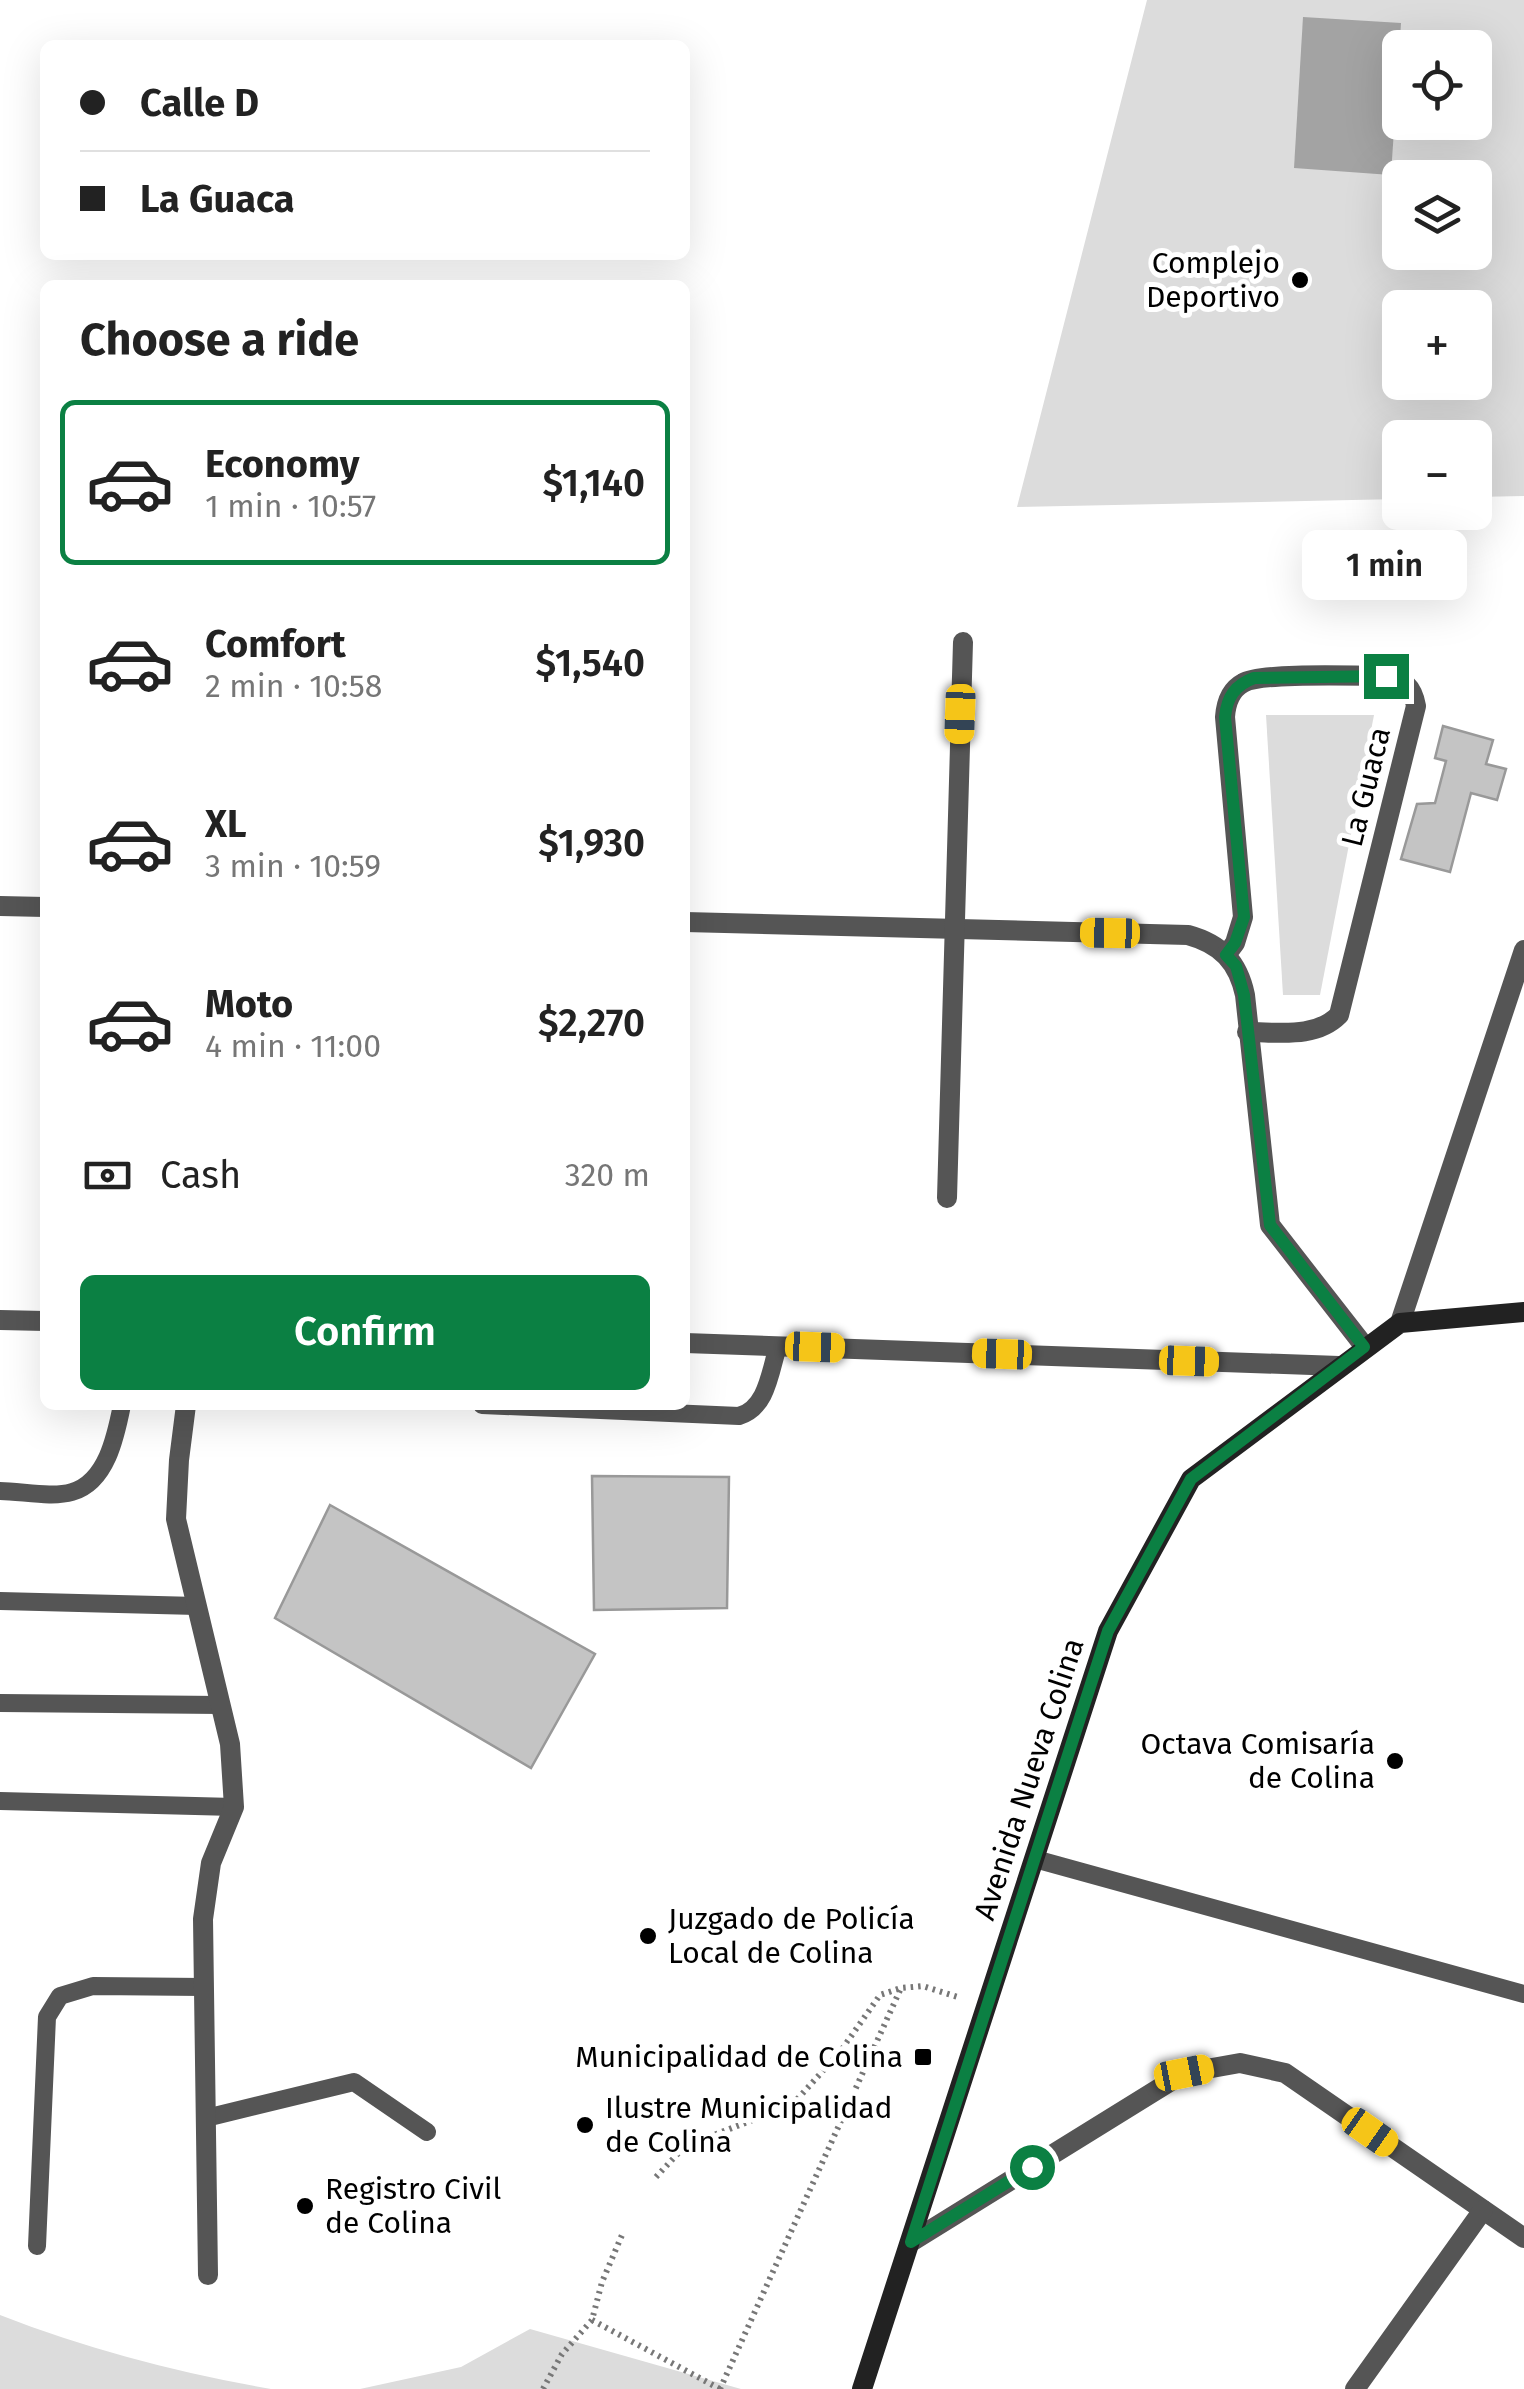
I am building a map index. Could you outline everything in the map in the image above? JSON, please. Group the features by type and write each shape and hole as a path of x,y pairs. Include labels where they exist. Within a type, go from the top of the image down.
{"street":[{"path":"947,1198 962,642"},
{"name":"La Guaca","path":"1226,955 1244,917 1226,703 1243,682 1254,678 1386,676 1403,681 1416,706 1345,1004 1340,1015 1321,1029 1247,1032"},
{"path":"0,906 40,907"},
{"path":"690,922 1188,934 1215,945 1242,980 1270,1225 1364,1347"},
{"path":"1524,950 1400,1323 1524,1312"},
{"path":"0,1320 40,1321"},
{"name":"Avenida Nueva Colina","path":"862,2389 1108,1631 1191,1479 1400,1323"},
{"path":"690,1342 1339,1366"},
{"path":"185,1410 176,1518 230,1744 234,1807 211,1863 202,1919 208,2275"},
{"path":"911,2242 1184,2073 1240,2063 1285,2073 1524,2238"},
{"path":"1356,2389 1483,2210"}],"lane":[{"path":"599,1410 739,1416 753,1412 760,1402 778,1346"},
{"path":"0,1491 71,1493 88,1484 105,1462 121,1410"},
{"path":"0,1602 197,1606"},
{"path":"0,1703 221,1705"},
{"path":"0,1800 234,1807"},
{"path":"1034,1859 1524,1994"},
{"path":"37,2246 47,2017 60,1996 92,1986 204,1987"},
{"path":"206,2118 354,2082 426,2132"}],"path":[{"path":"656,2177 685,2146 792,2105 840,2052 880,1995 923,1986 987,2006"},
{"path":"592,2320 720,2389 901,1988"},
{"path":"543,2389 562,2354 592,2320 602,2282 622,2236"}],"shaded area":[{"name":"Complejo Deportivo","path":"1147,0 1524,0 1524,496 1492,497 1492,420 1382,420 1382,499 1017,507"},
{"path":"1303,17 1401,23 1401,30 1382,30 1382,140 1393,140 1392,160 1382,160 1382,174 1294,168"},
{"path":"1266,715 1374,715 1320,995 1283,995"},
{"path":"0,2315 134,2359 271,2389 0,2389"},
{"path":"530,2329 741,2389 360,2389 461,2367"}],"building":[{"path":"1443,726 1493,740 1486,764 1506,769 1497,800 1471,793 1450,872 1401,859 1417,804 1435,803 1446,761 1435,758"},
{"path":"592,1476 729,1477 727,1608 594,1610"},
{"path":"330,1505 595,1654 531,1768 275,1618"}],"place":[{"name":"Complejo Deportivo","path":"1300,280"},
{"name":"Octava Comisaría de Colina","path":"1395,1761"},
{"name":"Juzgado de Policía Local de Colina","path":"648,1936"},
{"name":"Municipalidad de Colina","path":"923,2057"},
{"name":"Ilustre Municipalidad de Colina","path":"585,2125"},
{"name":"Registro Civil de Colina","path":"305,2206"}],"route":[{"path":"1032,2167 911,2242 1108,1631 1191,1479 1364,1347 1270,1225 1242,980 1226,955 1244,917 1226,703 1243,682 1254,678 1386,676"}]}
